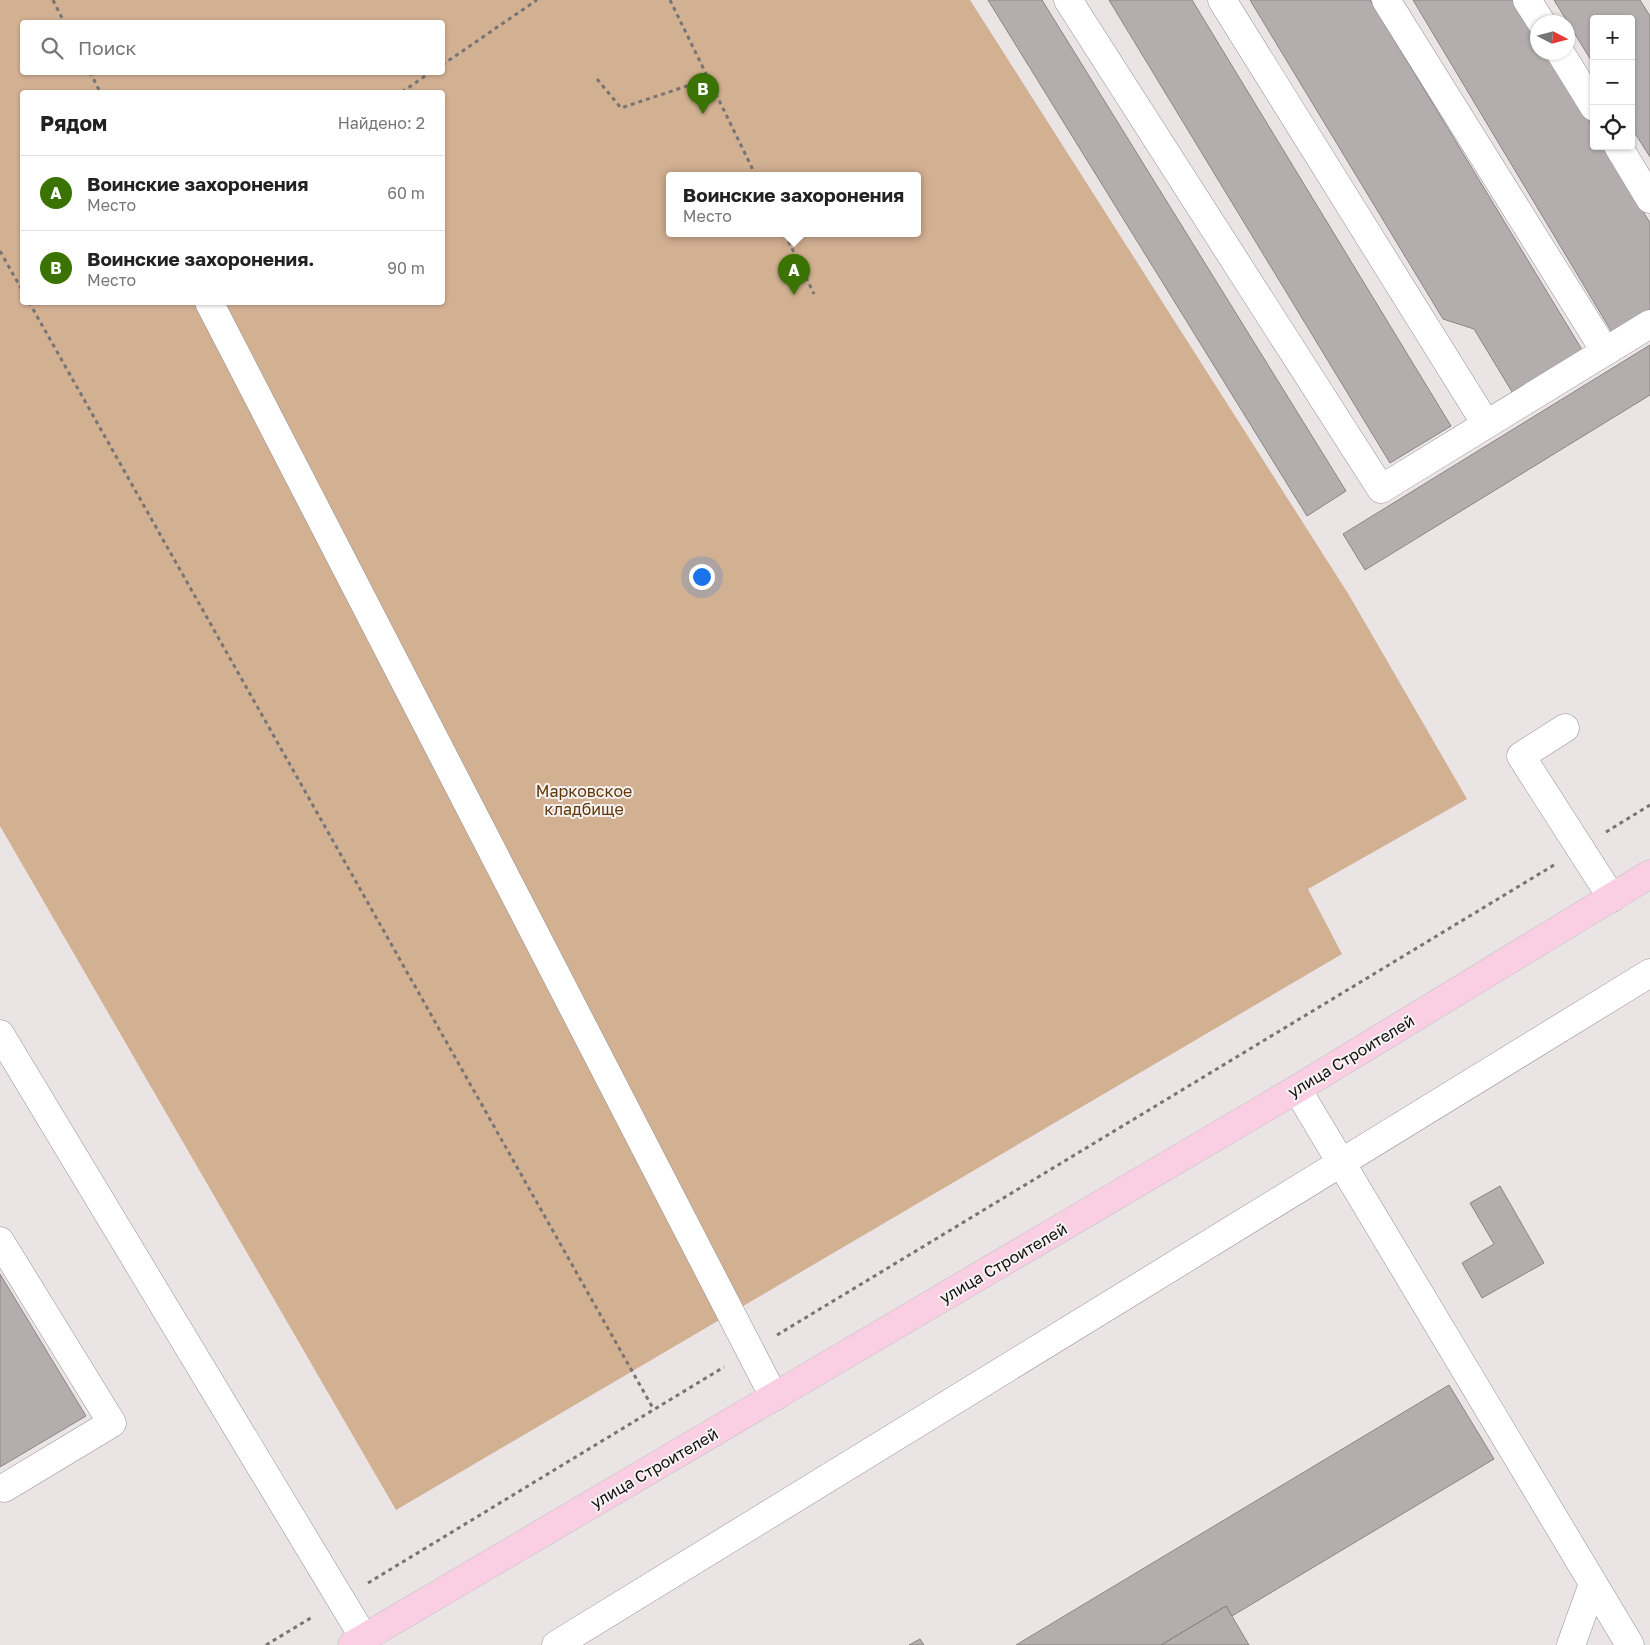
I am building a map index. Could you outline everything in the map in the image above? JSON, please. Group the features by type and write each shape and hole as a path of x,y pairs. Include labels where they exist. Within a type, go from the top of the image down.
{"main road":[{"name":"улица Строителей","path":"358,1641 1298,1089 1650,874"}],"lane":[{"path":"1068,0 1381,489 1650,324"},
{"path":"1222,0 1486,424"},
{"path":"1386,0 1605,351"},
{"path":"1527,0 1537,15"},
{"path":"1565,60 1592,105"},
{"path":"1620,150 1650,198"},
{"path":"211,305 774,1397"},
{"path":"1565,728 1521,756 1612,898"},
{"path":"556,1645 1650,973"},
{"path":"0,1034 340,1600 358,1641"},
{"path":"1298,1089 1630,1645"},
{"path":"0,1240 112,1423 4,1488"},
{"path":"1571,1645 1592,1584"}],"path":[{"path":"53,0 63,20"},
{"path":"445,63 537,0"},
{"path":"670,0 754,172"},
{"path":"92,75 99,90"},
{"path":"405,90 427,75"},
{"path":"597,79 621,108 708,79"},
{"path":"786,237 814,294"},
{"path":"0,250 20,286"},
{"path":"31,305 654,1410"},
{"path":"266,1645 1650,805"}],"green space":[{"name":"Марковское кладбище","path":"0,0 970,0 1349,595 1467,799 1308,889 1342,954 396,1510 0,826"}],"building":[{"path":"988,0 1042,0 1346,491 1307,516"},
{"path":"1109,0 1192,0 1451,426 1390,463"},
{"path":"1250,0 1370,0 1584,353 1514,395 1474,329 1443,319"},
{"path":"1413,0 1516,0 1530,22 1530,60 1553,60 1590,122 1590,150 1606,150 1650,223 1650,312 1613,334"},
{"path":"1554,0 1640,0 1650,16 1650,157 1635,133 1635,15 1590,15 1590,58 1575,34 1575,15 1563,15"},
{"path":"1650,345 1650,395 1365,570 1343,534"},
{"path":"1500,1186 1544,1263 1482,1298 1462,1263 1494,1244 1470,1203"},
{"path":"0,1274 86,1416 0,1467"},
{"path":"1449,1385 1494,1459 1232,1616 1226,1606 1161,1645 1016,1645"},
{"path":"1226,1606 1249,1645 1161,1645"},
{"path":"920,1639 924,1645 909,1645"}],"place":[{"name":"Воинские захоронения.","path":"703,114"},
{"name":"Воинские захоронения","path":"794,295"}]}
